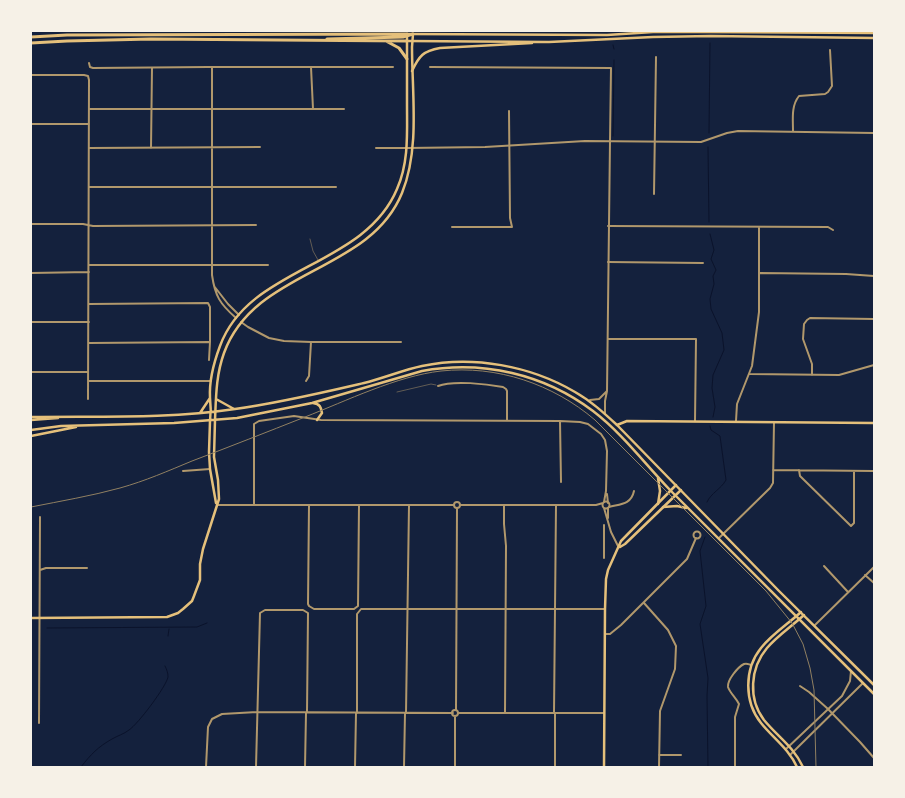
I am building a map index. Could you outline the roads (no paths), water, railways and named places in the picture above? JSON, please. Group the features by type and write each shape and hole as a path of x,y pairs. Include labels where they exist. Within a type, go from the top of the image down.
{"highway":[{"path":"388,34 396,31"},
{"path":"314,40 407,34 413,32"},
{"path":"31,37 67,35 407,34"},
{"path":"31,42 151,39 407,41"},
{"path":"386,41 399,48 407,59"}],"main road":[{"path":"426,31 433,34"},
{"path":"31,618 167,617 178,613 192,601 200,580 200,564 203,549 219,499 214,457 217,382 221,362 230,340 241,322 257,306 272,294 356,247 391,214 409,174 413,148 413,32 433,34 607,35 653,32 874,34"},
{"path":"217,505 210,469 209,452 211,381 219,347 236,318 268,290 355,240 373,225 392,200 403,169 407,148 407,34"},
{"path":"412,71 422,54 435,49 653,37 874,38"},
{"path":"407,41 549,42"},
{"path":"31,418 156,416 215,412 296,398 367,382 422,366 449,362 478,362 523,370 577,393 617,425 874,685"},
{"path":"31,430 82,425 145,424 237,418 312,403 422,371 450,368 508,371 533,378 579,401 611,427 671,491 874,694"},
{"path":"200,413 210,398"},
{"path":"216,399 235,409"},
{"path":"312,403 317,403 320,406 322,413 317,420"},
{"path":"611,427 628,421 874,423"},
{"path":"31,436 82,425"},
{"path":"658,476 660,491 658,504"},
{"path":"604,767 605,609 608,570 621,541 676,485"},
{"path":"619,548 681,490"},
{"path":"663,507 677,506 689,509"},
{"path":"797,767 790,754 764,726 753,710 748,688 749,675 758,652 801,612"},
{"path":"803,767 790,746 761,715 755,698 753,683 756,669 764,652 804,615"}],"street":[{"path":"793,132 794,102 799,96 825,94 832,86 830,50"},
{"path":"654,194 656,57"},
{"path":"89,62 93,68 393,67"},
{"path":"151,148 152,67"},
{"path":"212,67 211,264 215,293 220,302 248,327 274,339 311,342 402,342"},
{"path":"312,67 313,109"},
{"path":"430,67 610,68 608,339 607,391 604,401 605,415"},
{"path":"31,75 88,76 89,80 88,399"},
{"path":"89,109 344,109"},
{"path":"452,227 512,227 510,218 509,111"},
{"path":"31,124 89,124"},
{"path":"376,148 460,148 610,141 701,142 738,131 874,133"},
{"path":"89,148 260,147"},
{"path":"89,187 336,187"},
{"path":"31,224 256,225"},
{"path":"608,226 828,227 833,230"},
{"path":"736,422 737,404 752,366 760,312 759,227"},
{"path":"760,273 874,276 874,251"},
{"path":"608,262 703,263"},
{"path":"89,265 268,265"},
{"path":"31,273 89,272"},
{"path":"214,286 239,315 241,322"},
{"path":"89,304 208,303 210,307 208,360"},
{"path":"812,375 812,364 803,339 804,324 807,320 810,318 874,319"},
{"path":"31,322 89,322"},
{"path":"608,339 696,339 695,422"},
{"path":"89,343 210,342"},
{"path":"306,381 309,376 311,342"},
{"path":"750,374 842,374 874,365"},
{"path":"31,372 88,372"},
{"path":"88,381 211,381"},
{"path":"438,386 469,383 506,388 508,391 507,421"},
{"path":"588,401 599,399 607,391"},
{"path":"254,505 254,424 259,422 294,416 317,420 560,421 584,423 597,431 604,438 607,446 606,491 603,508 619,548"},
{"path":"560,421 561,482"},
{"path":"718,538 773,483 774,422"},
{"path":"183,471 210,469"},
{"path":"774,470 874,471"},
{"path":"799,470 800,476 851,526 854,523 854,471"},
{"path":"606,491 608,520"},
{"path":"596,505 608,508 628,502 632,498 634,491"},
{"path":"217,505 454,505 457,502 461,505 618,504"},
{"path":"309,505 308,604 314,609 354,609 358,604 359,505"},
{"path":"404,767 409,505"},
{"path":"454,505 457,508 456,710 458,713"},
{"path":"457,508 461,505"},
{"path":"504,505 506,546 505,713"},
{"path":"555,767 556,505"},
{"path":"39,723 40,517"},
{"path":"604,525 604,558"},
{"path":"604,534 611,532"},
{"path":"605,634 610,634 616,629 687,559 696,538"},
{"path":"824,566 848,592"},
{"path":"815,625 831,607 874,567"},
{"path":"40,570 46,568 87,568"},
{"path":"865,575 874,583"},
{"path":"644,603 668,630 676,646 675,669 660,711 659,767"},
{"path":"355,767 358,614 361,609 605,609"},
{"path":"256,767 260,613 265,610 303,610 308,613 305,767"},
{"path":"735,767 735,717 739,704 729,689 728,680 743,664 752,665"},
{"path":"786,749 842,696 850,681 851,671"},
{"path":"790,754 863,683"},
{"path":"800,686 828,709 874,758"},
{"path":"206,767 207,729 215,716 222,714 257,712 453,713 456,710"},
{"path":"453,713 456,716"},
{"path":"458,713 604,713"},
{"path":"455,767 456,716 458,713"},
{"path":"659,755 681,755"}],"lane":[{"path":"310,240 313,251 319,261"},
{"path":"397,392 431,384 438,386"},
{"path":"865,754 870,752"}],"waterway":[{"path":"709,133 710,43"},
{"path":"613,45 614,49"},
{"path":"613,136 614,60"},
{"path":"708,147 709,222"},
{"path":"710,234 714,250 711,259 716,270 713,276 714,284 710,299 711,309 722,333 724,350 713,375 712,388 715,407 713,417"},
{"path":"707,502 726,480 720,436 711,430 710,426"},
{"path":"705,537 700,551 706,606 700,624 708,678 708,767"},
{"path":"47,628 197,627 207,623"},
{"path":"168,636 169,629"},
{"path":"81,767 99,748 129,730 145,713 166,682 168,676 165,666"}],"railway":[{"path":"31,507 98,494 156,476 372,390 407,378 441,371 462,370 503,374 523,380 561,396 595,420 766,591 792,623 803,644 814,690 816,767"}]}
